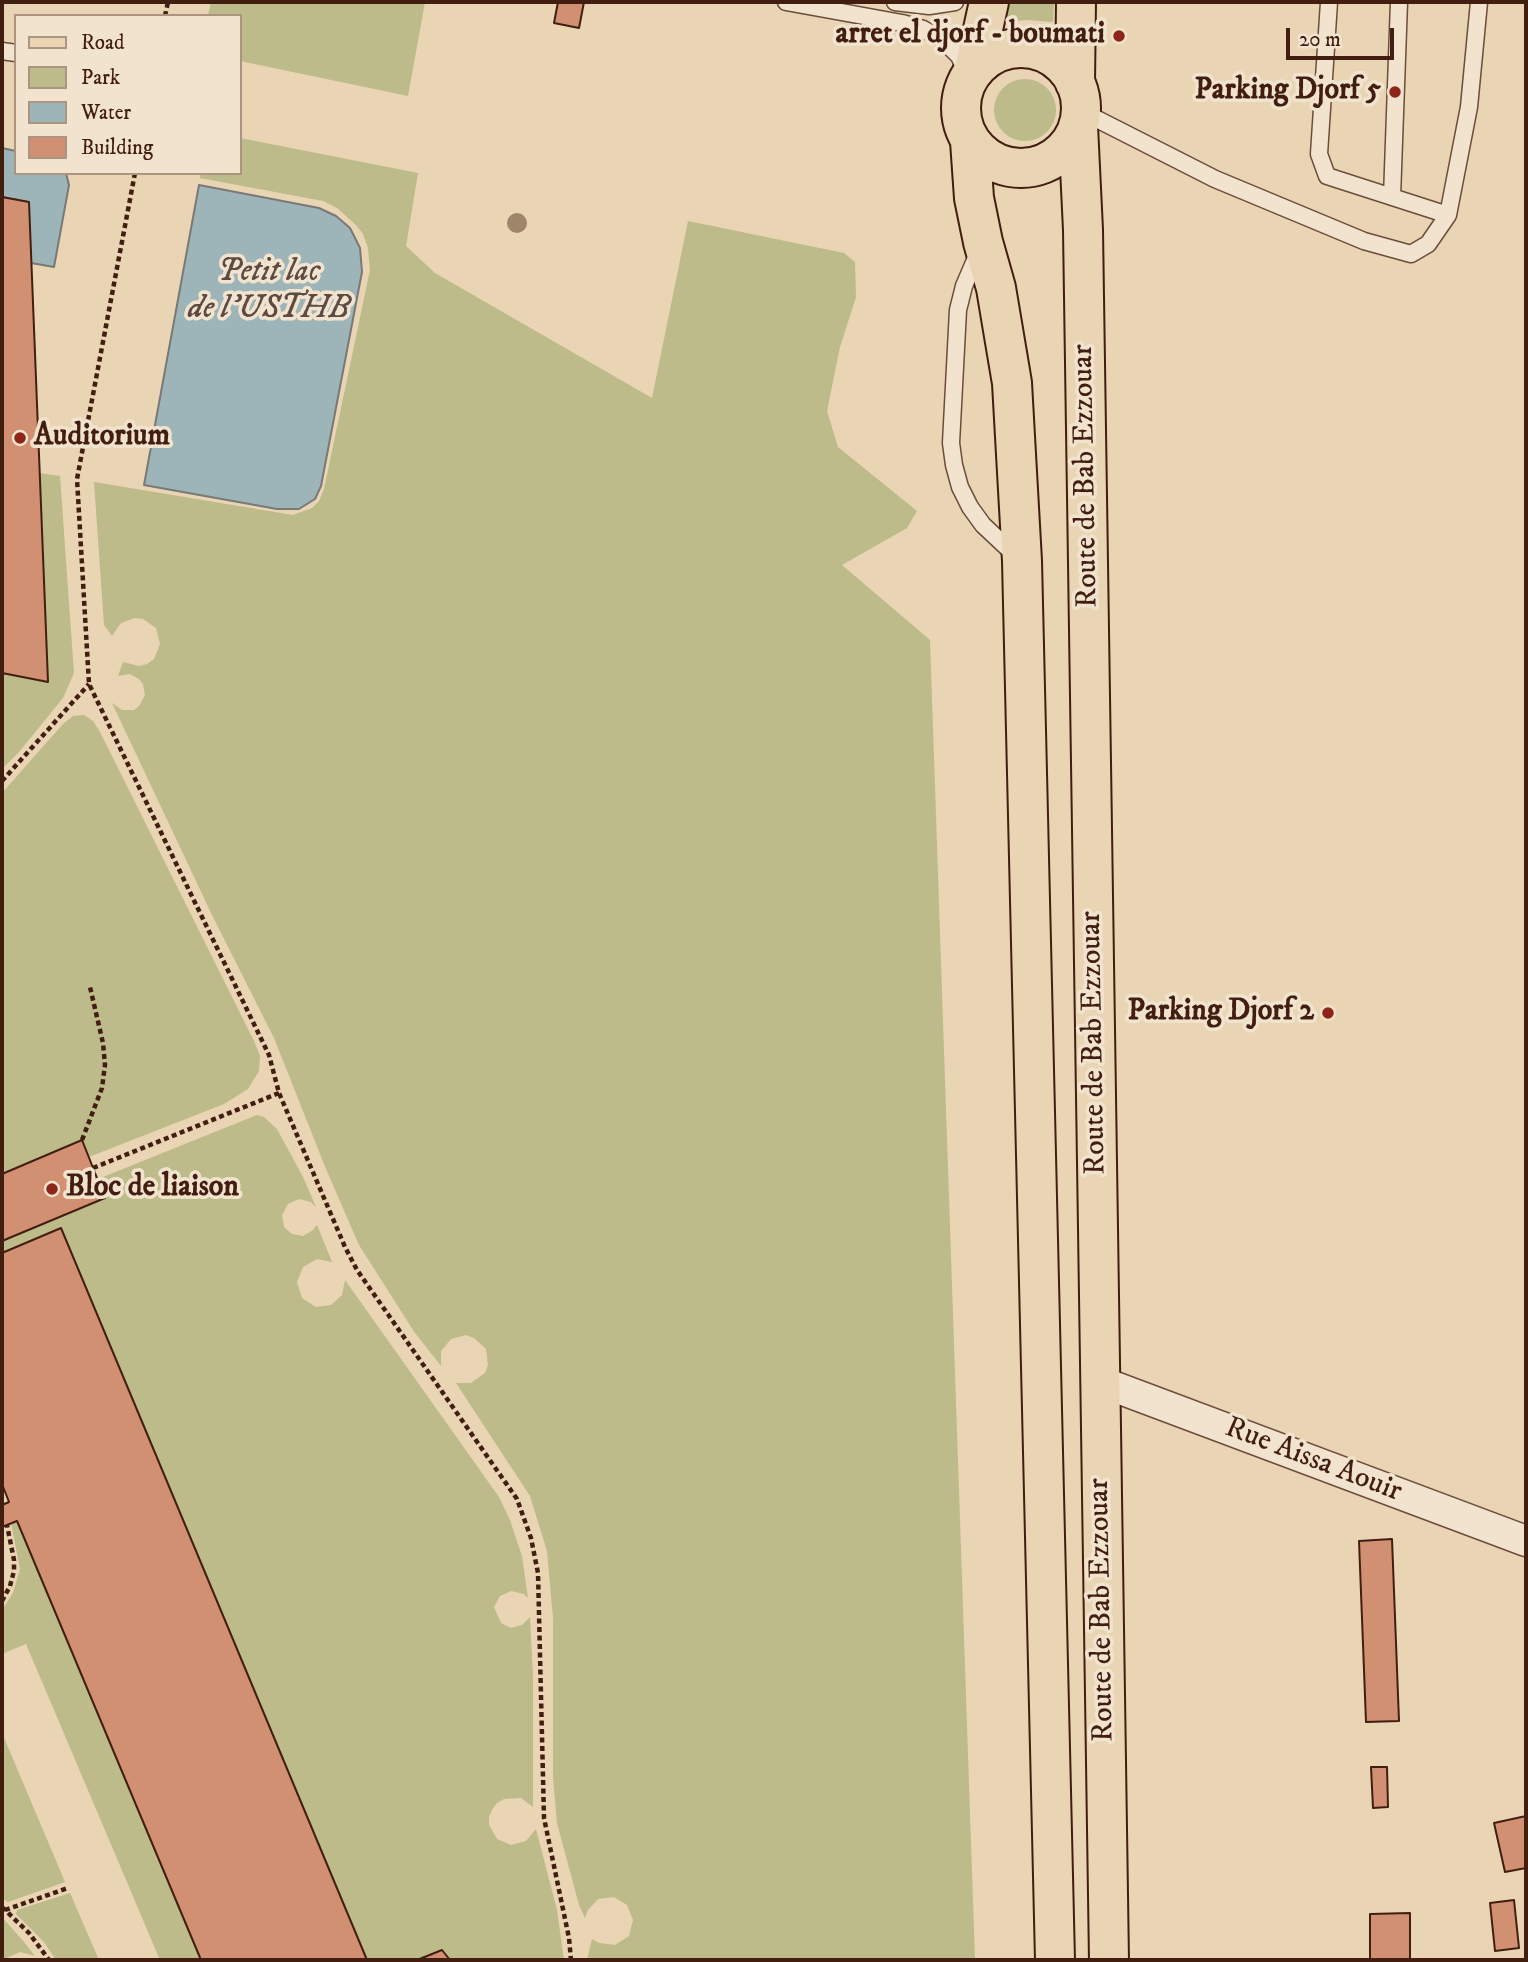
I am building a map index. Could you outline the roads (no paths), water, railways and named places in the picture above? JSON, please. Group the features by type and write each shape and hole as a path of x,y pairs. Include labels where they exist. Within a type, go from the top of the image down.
{"main road":[{"path":"972,73 987,59 1003,51 1020,48 1037,50 1053,57 1066,68 1078,107 1071,142 1045,163 1029,168 1011,168 995,163 981,154 970,141 960,108 963,91 972,73 989,2"},
{"name":"Route de Bab Ezzouar","path":"1076,2 1083,230 1109,1960"},
{"name":"Route de Bab Ezzouar","path":"970,141 972,184 983,242 996,288 1013,383 1022,561 1055,1960"}],"street":[{"name":"Rue Aissa Aouir","path":"1099,1381 1526,1541"}],"lane":[{"path":"786,2 923,29 943,40 972,73"},
{"path":"895,2 929,6 955,2"},
{"path":"1329,2 1319,155 1327,176 1448,215"},
{"path":"1392,197 1399,2"},
{"path":"1078,107 1215,179 1364,241 1411,254 1428,244 1448,215 1469,107 1479,2"},
{"path":"983,242 964,286 958,310 951,443 960,487 970,507 983,525 1022,561"}],"water":[{"path":"2,148 14,151 14,175 66,175 69,185 54,267 31,263 28,202 2,197"},
{"name":"Petit lac de l'USTHB","path":"199,185 319,208 336,216 350,228 360,248 362,272 321,486 315,499 299,509 277,509 144,485"}],"place":[{"name":"arret el djorf - boumati","path":"1119,36"},
{"name":"Parking Djorf 5","path":"1395,92"},
{"name":"Auditorium","path":"20,438"},
{"name":"Parking Djorf 2","path":"1328,1013"},
{"name":"Bloc de liaison","path":"52,1189"}]}
